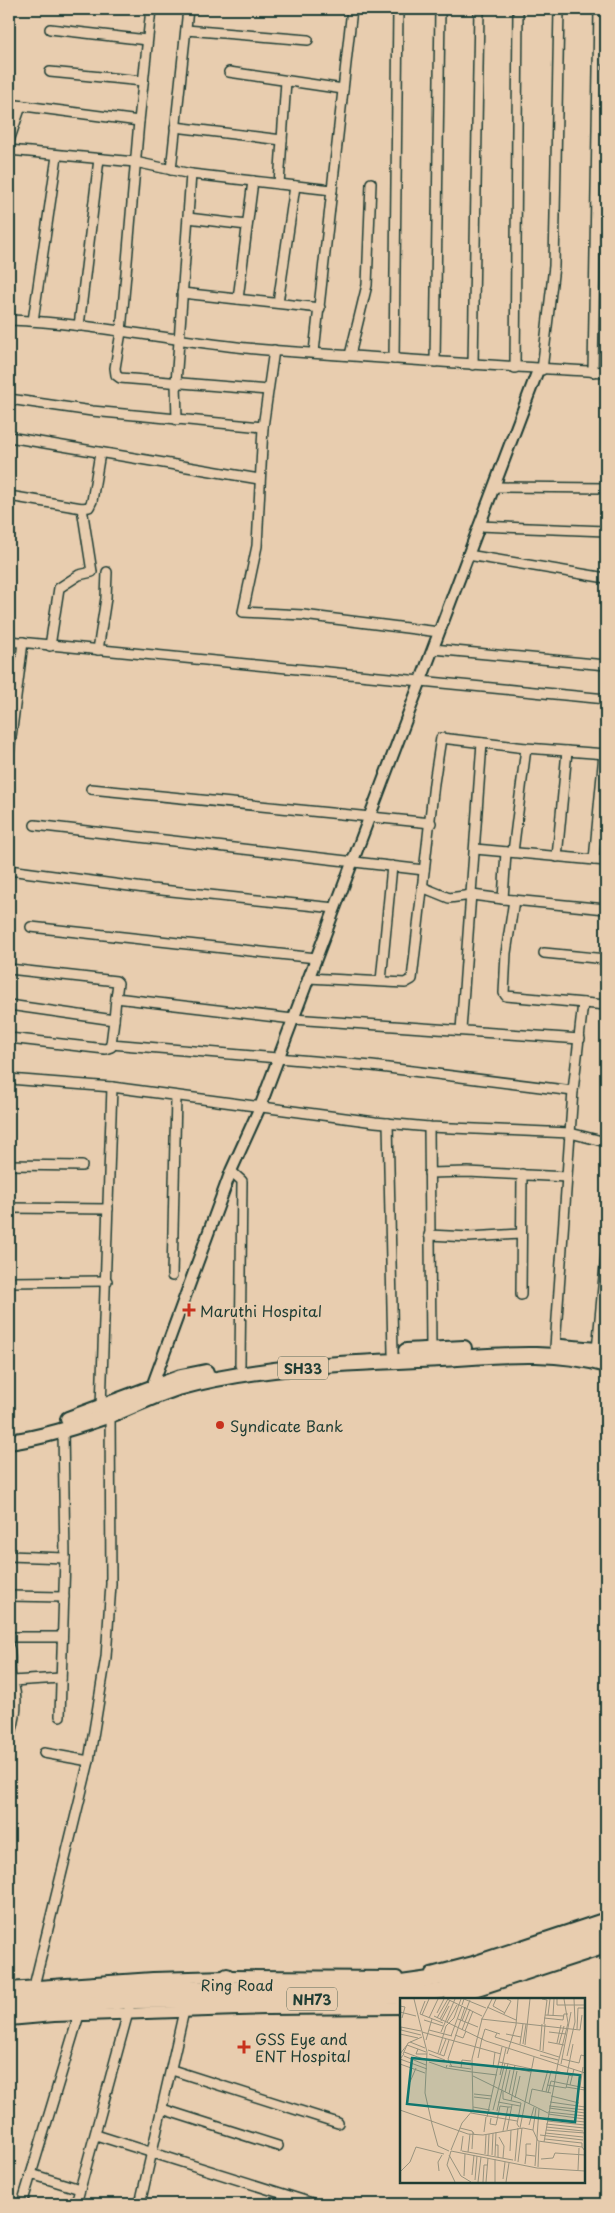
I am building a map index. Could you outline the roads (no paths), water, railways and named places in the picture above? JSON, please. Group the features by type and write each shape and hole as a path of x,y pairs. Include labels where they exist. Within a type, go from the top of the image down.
{"main road":[{"name":"SH33","path":"150,1394 181,1377 240,1365 431,1349 555,1347 602,1352"},
{"name":"SH33","path":"9,1432 31,1430 107,1409 150,1394 237,1375 394,1361 511,1356 559,1356 588,1360 606,1365"},
{"name":"SH33","path":"9,1442 31,1439 63,1430 107,1409"},
{"name":"Ring Road","path":"9,2019 131,2001 227,1983 373,1987 429,1981 458,1976 482,1964 606,1928"},
{"name":"Ring Road","path":"9,1997 296,2004 375,1998 442,1991 542,1960 606,1936"}],"street":[{"path":"151,9 135,162 121,332 115,368 116,375 120,378 268,390"},
{"path":"171,170 188,9"},
{"path":"314,352 352,9"},
{"path":"394,359 398,9"},
{"path":"436,362 440,9"},
{"path":"473,365 479,9"},
{"path":"515,368 518,9"},
{"path":"150,1394 231,1171 260,1108 479,526 540,370 554,266 559,9"},
{"path":"594,372 599,9"},
{"path":"50,29 147,40"},
{"path":"186,30 308,40"},
{"path":"50,72 143,81"},
{"path":"229,72 343,89"},
{"path":"279,184 286,81"},
{"path":"9,104 139,121"},
{"path":"9,141 20,106"},
{"path":"175,127 282,140"},
{"path":"9,150 135,162 191,174 332,190"},
{"path":"33,320 57,156"},
{"path":"79,326 99,159"},
{"path":"177,420 176,383 191,174"},
{"path":"238,299 253,181"},
{"path":"350,355 368,285 372,183"},
{"path":"278,303 295,186"},
{"path":"188,218 247,225"},
{"path":"182,293 320,308"},
{"path":"9,320 33,320 179,340 274,350 540,370 606,372"},
{"path":"274,350 263,427 257,546 243,612 303,615 439,632"},
{"path":"9,399 177,420 263,427"},
{"path":"9,437 260,479"},
{"path":"9,496 82,508 90,507 100,453"},
{"path":"494,487 606,488"},
{"path":"50,646 59,588 79,575 92,572 82,508"},
{"path":"479,526 606,531"},
{"path":"468,555 606,578"},
{"path":"98,650 106,598 106,572"},
{"path":"9,641 606,699"},
{"path":"9,753 23,642"},
{"path":"433,650 606,665"},
{"path":"308,978 405,983 412,979 431,824 434,784 442,738 526,748 605,754 594,860"},
{"path":"461,1030 482,743"},
{"path":"504,899 526,748"},
{"path":"557,856 567,751"},
{"path":"91,789 431,824"},
{"path":"35,824 134,838 424,870"},
{"path":"475,849 606,861"},
{"path":"382,981 392,866"},
{"path":"9,870 335,908"},
{"path":"422,886 449,898 472,895 606,908"},
{"path":"514,900 506,953 504,993 506,996 606,1005"},
{"path":"31,927 316,958"},
{"path":"544,953 606,959"},
{"path":"9,969 116,981 118,983 111,1047 105,1049 9,1038"},
{"path":"116,998 293,1019 580,1038"},
{"path":"555,1347 573,1091 584,1003"},
{"path":"9,1005 114,1020"},
{"path":"112,1044 239,1053 372,1066 573,1091"},
{"path":"9,1079 112,1087 260,1108 429,1127 570,1133 606,1142"},
{"path":"34,1986 89,1761 106,1657 111,1584 107,1409 107,1281 112,1087"},
{"path":"172,1276 176,1096"},
{"path":"388,1123 393,1353"},
{"path":"429,1127 431,1349"},
{"path":"9,1165 82,1166"},
{"path":"231,1171 242,1181 240,1365"},
{"path":"429,1173 522,1174 567,1177"},
{"path":"521,1295 522,1174"},
{"path":"9,1208 108,1209"},
{"path":"429,1235 521,1234"},
{"path":"602,1352 606,1255"},
{"path":"9,1282 107,1281"},
{"path":"60,1716 65,1558 63,1430"},
{"path":"9,1556 65,1558"},
{"path":"9,1596 64,1597"},
{"path":"9,1637 62,1637"},
{"path":"9,1647 12,1659 10,1674 16,1694 15,1714 9,1737"},
{"path":"12,1681 61,1678"},
{"path":"44,1753 89,1761"},
{"path":"482,1964 606,1918"},
{"path":"453,1998 606,1948"},
{"path":"9,1988 153,1978 227,1983"},
{"path":"9,2019 79,2015 131,2001 184,2012 296,2004 400,2008"},
{"path":"76,2204 131,2001"},
{"path":"140,2204 184,2012"},
{"path":"22,2204 79,2015"},
{"path":"172,2070 338,2123"},
{"path":"162,2109 278,2146"},
{"path":"96,2135 315,2204"},
{"path":"31,2174 80,2189"}],"place":[{"name":"Maruthi Hospital","path":"189,1310"},
{"name":"Syndicate Bank","path":"220,1425"},
{"name":"GSS Eye and ENT Hospital","path":"244,2047"}]}
